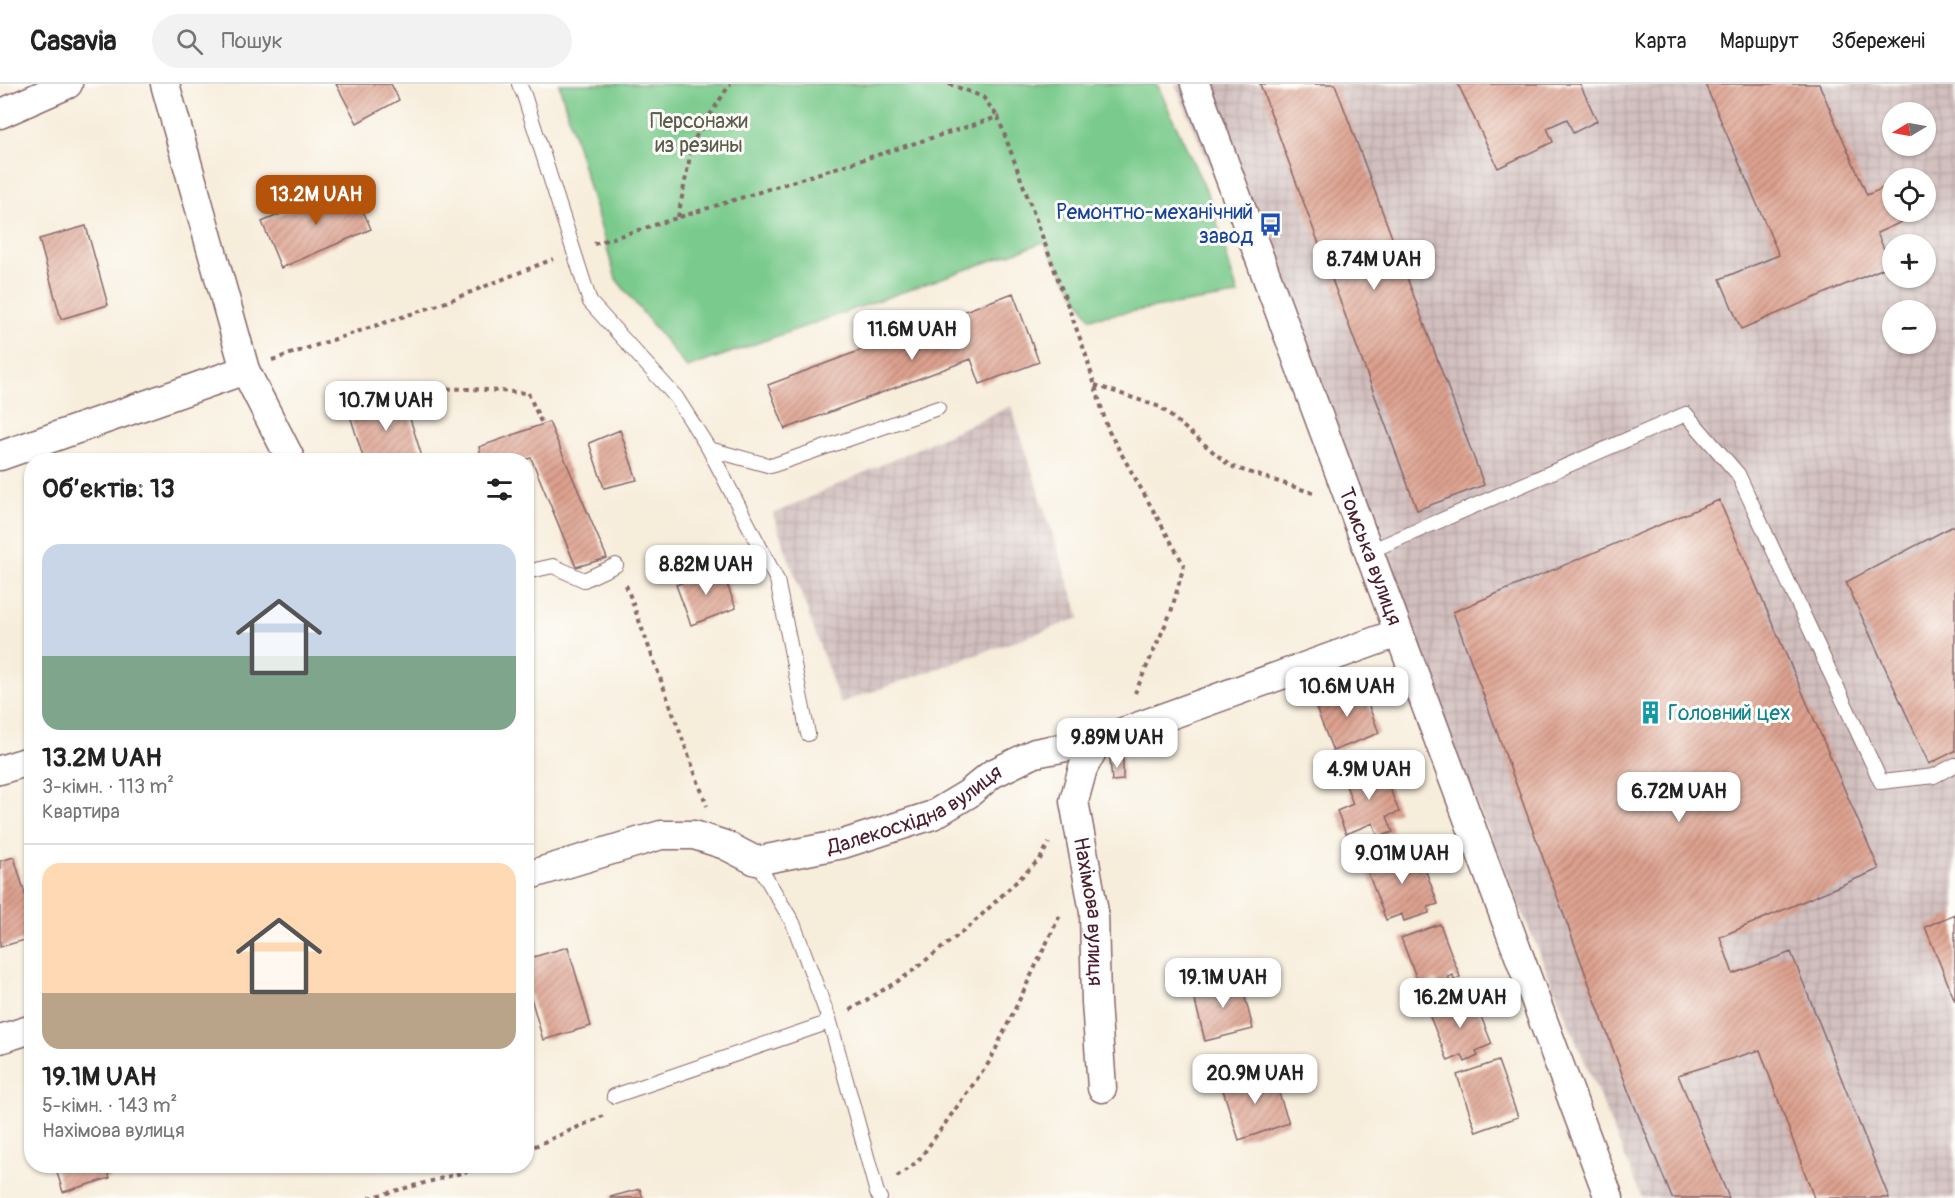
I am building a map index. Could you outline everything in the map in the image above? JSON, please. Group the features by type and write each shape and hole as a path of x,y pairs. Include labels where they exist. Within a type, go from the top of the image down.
{"street":[{"path":"0,114 68,84"},
{"path":"165,84 245,370 287,453"},
{"name":"Томська вулиця","path":"1195,84 1609,1198"},
{"path":"0,456 245,370"},
{"name":"Далекосхідна вулиця","path":"756,861 843,844 933,815 968,794 993,774 1035,753 1108,737 1398,633"},
{"name":"Нахімова вулиця","path":"1102,1088 1096,1002 1094,912 1074,801 1083,768 1108,737"},
{"path":"0,771 24,763"},
{"path":"534,874 661,835 693,835 718,843 756,861"},
{"path":"0,1039 24,1032"}],"lane":[{"path":"519,84 590,303 676,397 709,450 777,580 808,734"},
{"path":"709,450 771,466 938,408"},
{"path":"1368,552 1686,414 1738,474 1881,782 1934,776 1955,765"},
{"path":"534,570 553,566 584,580 616,565"},
{"path":"756,861 793,923 830,1022 878,1196"},
{"path":"620,1094 830,1022"}],"path":[{"path":"678,217 693,141 730,84"},
{"path":"949,84 983,97 998,117 1085,352 1107,430 1184,565 1171,612 1108,737"},
{"path":"245,370 441,304 573,250 998,117"},
{"path":"1095,385 1160,407 1230,466 1315,493"},
{"path":"403,396 420,390 528,393 542,424"},
{"path":"616,565 621,573 720,839 718,843"},
{"path":"830,1022 903,978 970,926 1040,859 1074,801"},
{"path":"878,1196 918,1161 990,1061 1085,864"},
{"path":"534,1147 601,1118 620,1094"},
{"path":"370,1198 461,1173"}],"shaded area":[{"name":"Ремонтно-механічний завод","path":"1175,84 1955,84 1955,1198 1642,1198"},
{"path":"1011,406 1080,618 840,703 773,514"}],"green space":[{"name":"Персонажи из резины","path":"559,84 1157,84 1210,199 1238,295 1090,318 1044,242 687,368 616,279"}],"building":[{"path":"336,84 391,84 399,100 357,123"},
{"path":"1260,84 1335,84 1484,485 1417,510"},
{"path":"1458,84 1580,84 1597,121 1573,133 1567,119 1547,128 1553,142 1498,168"},
{"path":"1705,84 1819,84 1867,195 1882,189 1882,222 1902,222 1877,233 1882,244 1882,269 1741,329 1720,279 1779,255"},
{"path":"351,183 371,229 281,268 262,222"},
{"path":"86,226 108,305 61,319 39,239"},
{"path":"1013,293 1039,362 980,384 971,359 785,429 768,385"},
{"path":"403,396 421,453 362,453 349,412"},
{"path":"549,422 607,558 576,567 534,465 534,453 480,453 479,447"},
{"path":"620,430 637,480 604,488 589,443"},
{"name":"Головний цех","path":"1719,500 1879,869 1720,937 1733,974 1791,952 1889,1198 1814,1198 1760,1050 1678,1075 1729,1198 1672,1198 1628,1090 1453,612"},
{"path":"1955,525 1955,751 1929,764 1846,582"},
{"path":"721,568 736,608 691,625 676,585"},
{"path":"1361,685 1379,733 1333,751 1314,703"},
{"path":"1123,756 1123,780 1112,781 1110,759"},
{"path":"1380,763 1399,812 1387,816 1393,832 1378,837 1373,823 1346,834 1337,811 1353,804 1343,777"},
{"path":"1417,847 1438,904 1428,907 1429,913 1404,921 1402,914 1386,920 1365,865"},
{"path":"14,857 24,890 24,940 0,947 0,861"},
{"path":"1955,914 1955,1001 1925,927"},
{"path":"1440,924 1460,977 1454,980 1453,975 1448,977 1451,984 1440,988 1436,980 1420,987 1401,938"},
{"path":"568,947 591,1026 543,1040 534,1008 534,957"},
{"path":"1240,977 1253,1029 1205,1041 1192,989"},
{"path":"1472,994 1492,1044 1476,1051 1478,1056 1465,1062 1462,1055 1448,1061 1428,1012"},
{"path":"1498,1061 1518,1117 1476,1132 1457,1075"},
{"path":"1271,1070 1289,1123 1239,1140 1222,1087"},
{"path":"57,1173 109,1173 110,1178 63,1192"},
{"path":"640,1189 643,1198 610,1198 610,1197"}],"place":[{"name":"Ремонтно-механічний завод","path":"1271,224"},
{"name":"Головний цех","path":"1650,713"}]}
